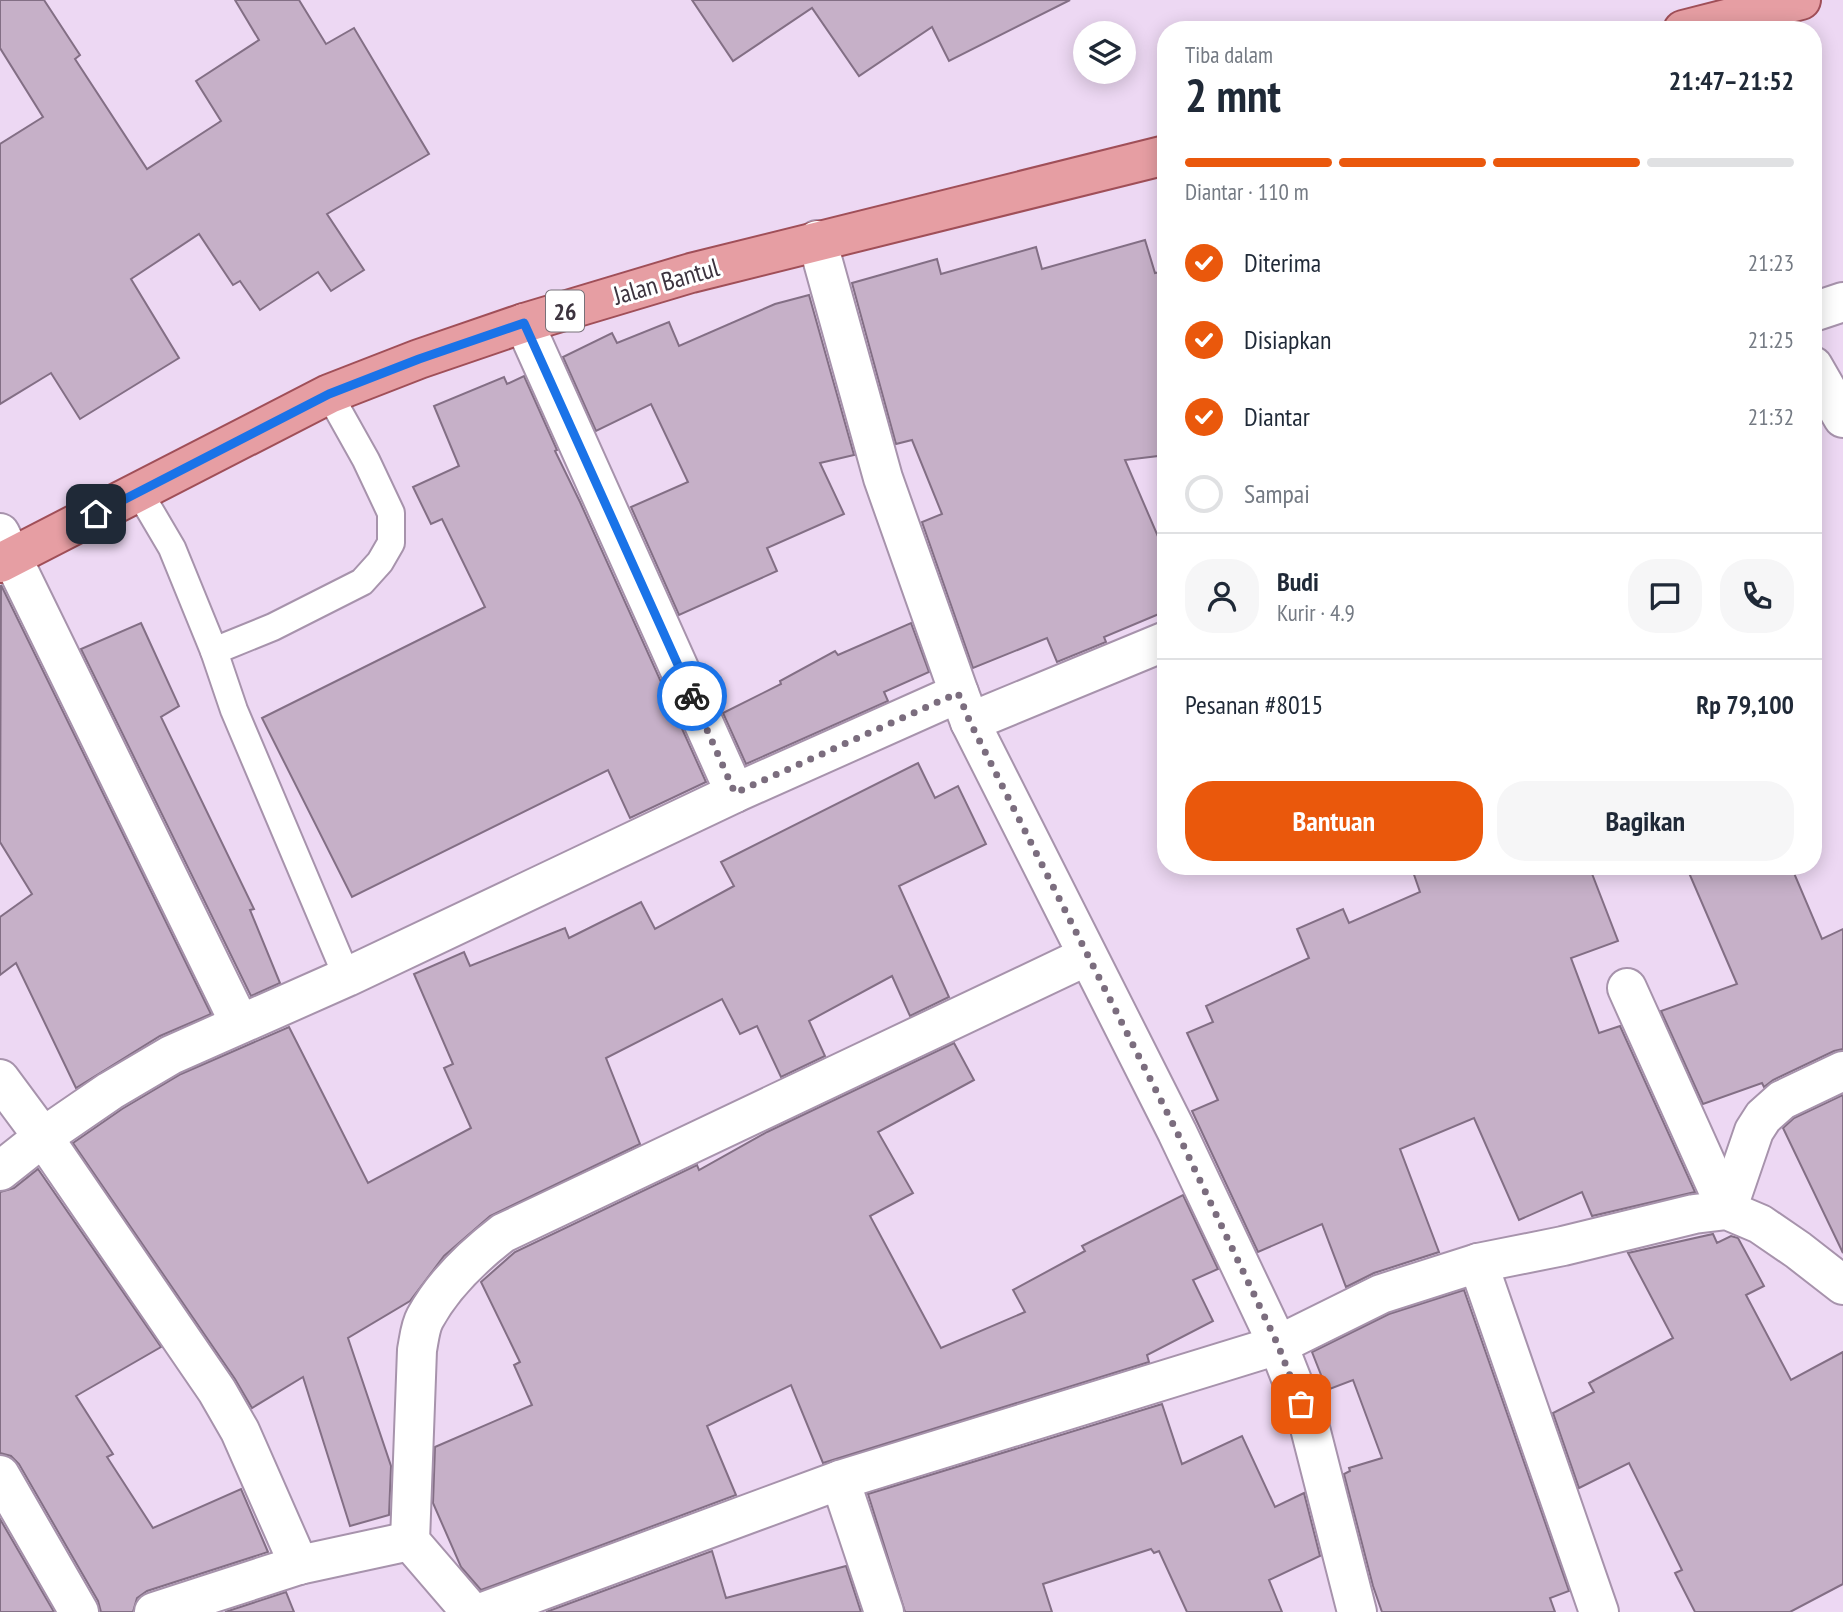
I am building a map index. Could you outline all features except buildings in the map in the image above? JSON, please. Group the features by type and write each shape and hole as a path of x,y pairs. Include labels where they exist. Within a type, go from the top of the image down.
{"main road":[{"path":"1734,21 1779,13"},
{"name":"Jalan Bantul","path":"3,551 139,492 329,394 524,323 691,273 1157,157"}],"street":[{"path":"817,240 883,478 964,707 1177,1132 1278,1345 1309,1424 1357,1612"},
{"path":"1822,309 1843,302"},
{"path":"524,323 735,793"},
{"path":"1822,382 1843,418"},
{"path":"3,551 240,1024"},
{"path":"0,1171 80,1110 171,1055 347,977 735,793 964,707 1157,644"},
{"path":"471,1612 410,1541 417,1350 424,1320 453,1280 484,1247 503,1233 1087,956"},
{"path":"1627,988 1727,1209"},
{"path":"1727,1209 1754,1132 1763,1116 1782,1100 1843,1071"},
{"path":"0,1079 43,1137 217,1391 240,1431 299,1565"},
{"path":"483,1612 841,1480 1278,1345 1381,1294 1478,1263 1563,1246 1694,1214 1727,1209 1760,1224 1843,1286"},
{"path":"1478,1263 1599,1612"},
{"path":"0,1475 79,1612"},
{"path":"841,1480 884,1612"},
{"path":"153,1612 299,1565 410,1541"}],"lane":[{"path":"214,651 273,627 362,582 380,562 391,543 391,513 366,460 329,394"},
{"path":"139,492 172,548 214,651 234,710 347,977"}],"way so far":[{"path":"692,696 735,793 958,693 970,722 1177,1132 1278,1345 1301,1404"}],"route":[{"path":"96,514 329,394 524,323 692,696"}]}
